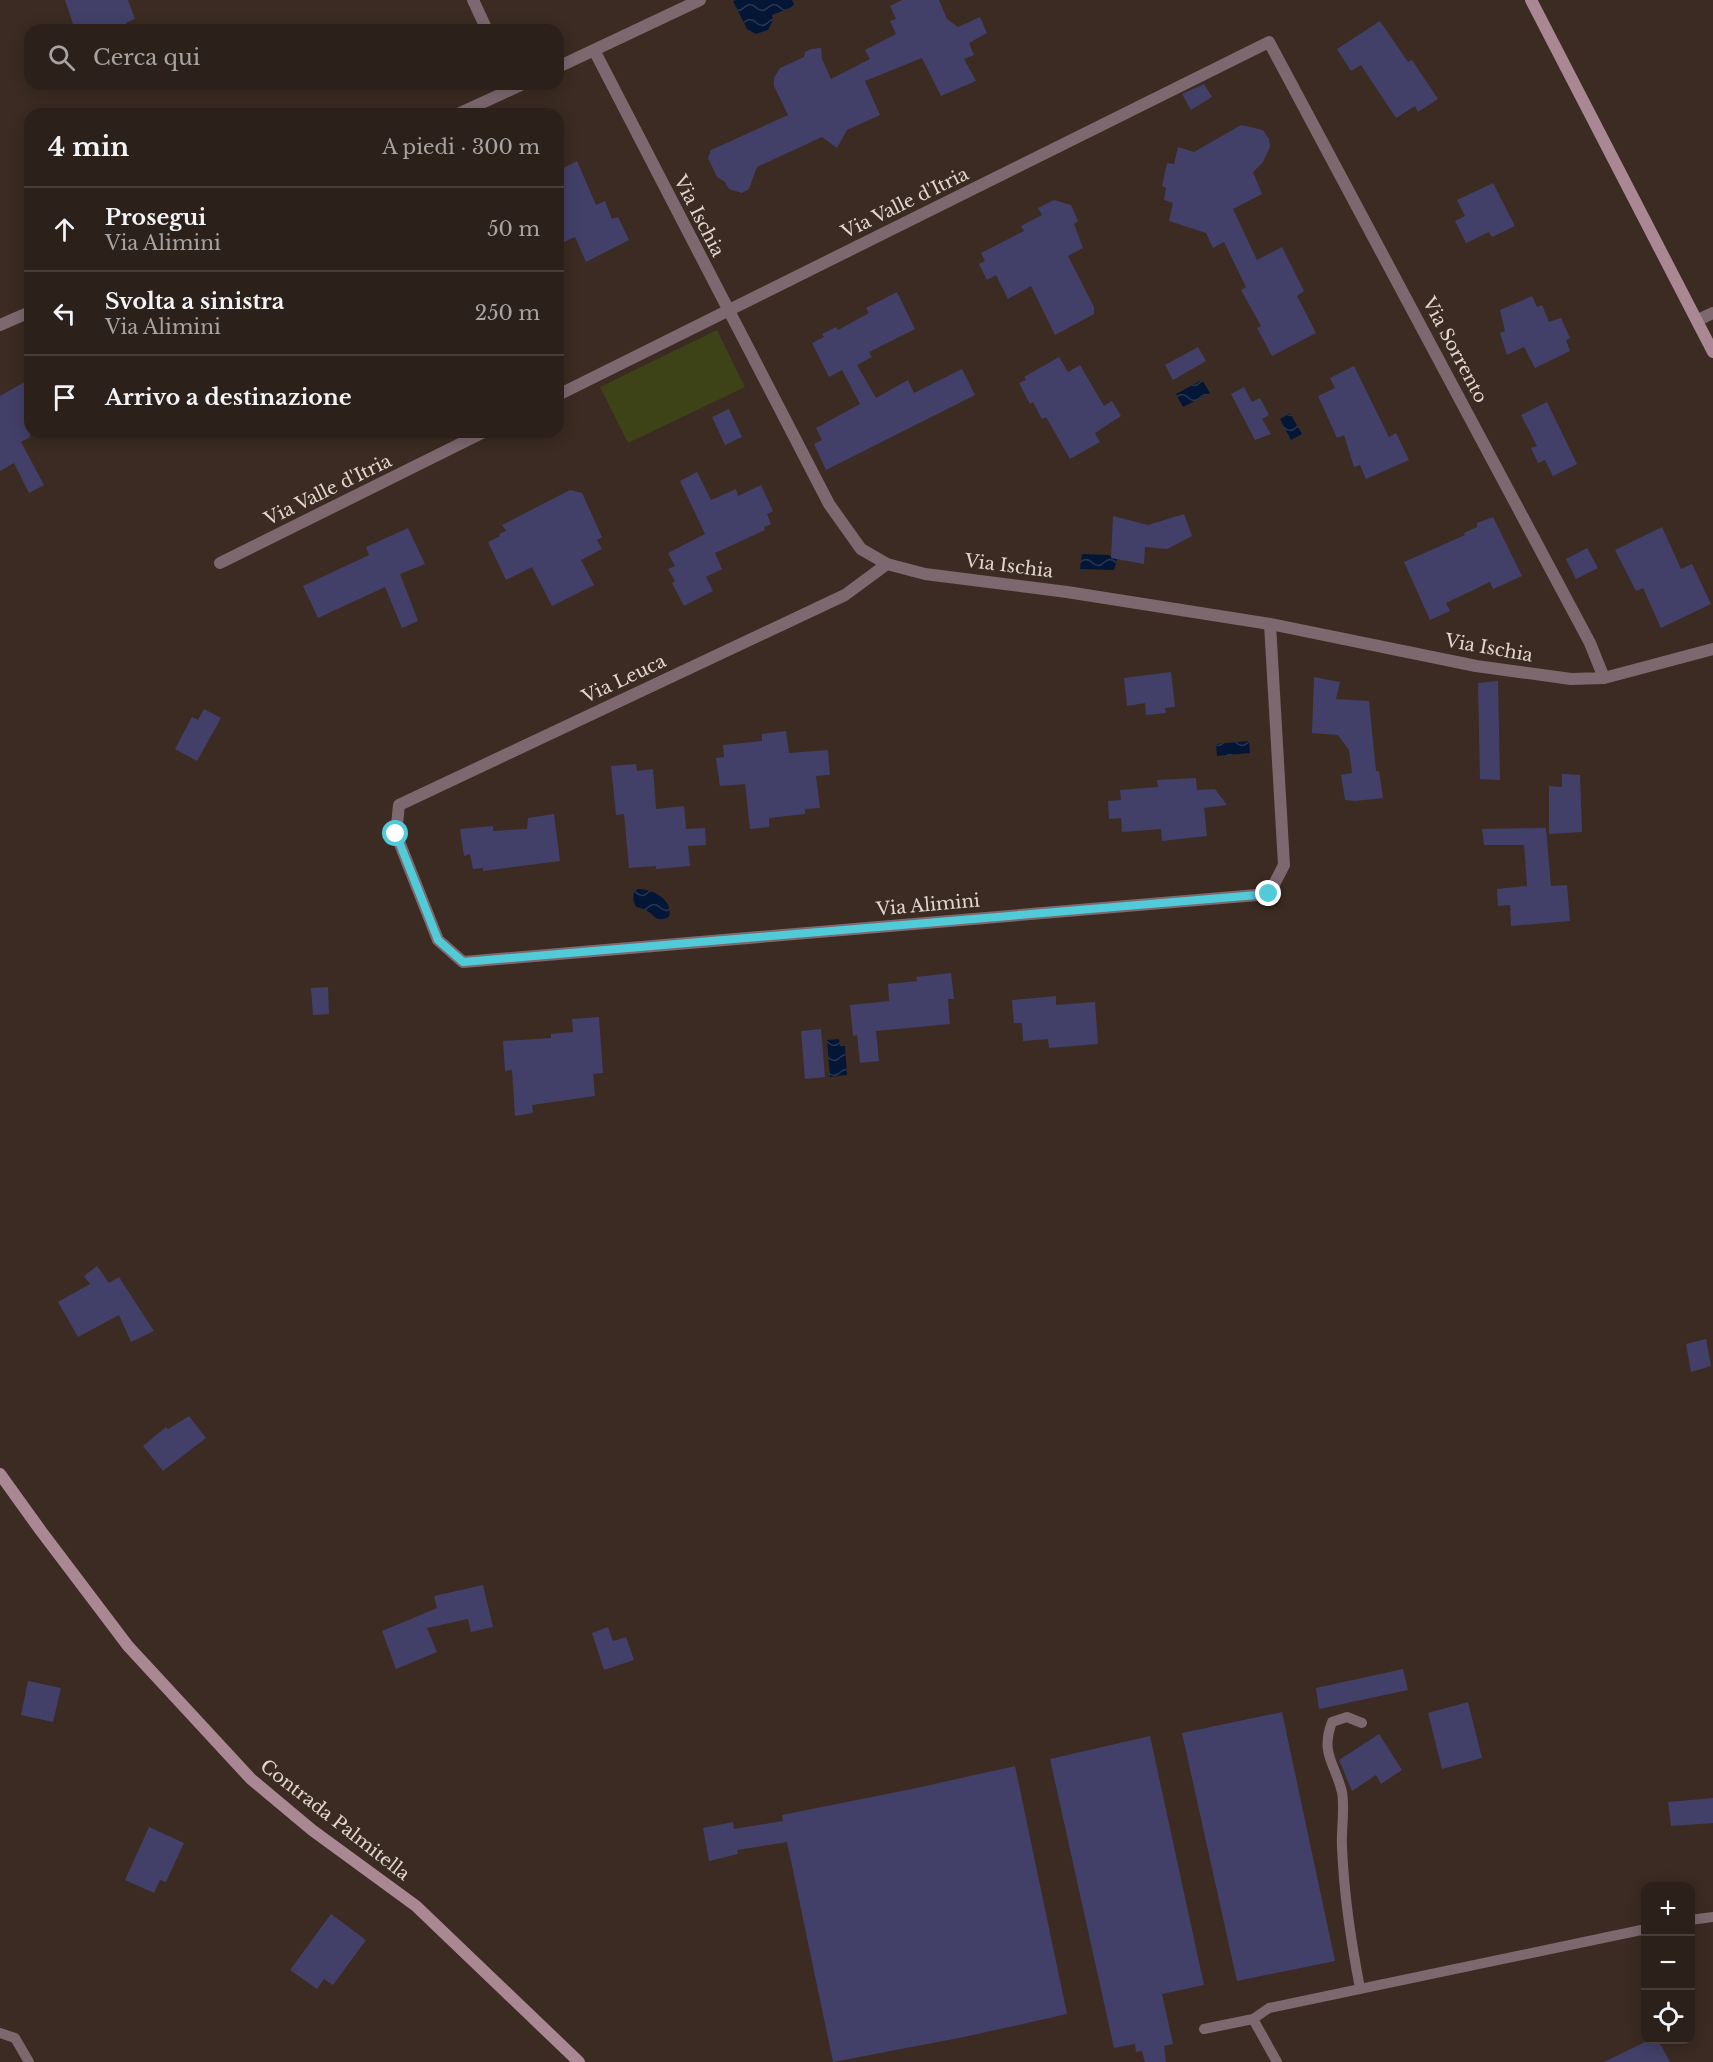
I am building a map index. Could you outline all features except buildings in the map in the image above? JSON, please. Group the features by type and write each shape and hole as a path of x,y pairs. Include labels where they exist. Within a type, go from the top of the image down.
{"street":[{"path":"472,0 485,24"},
{"path":"564,64 700,0"},
{"path":"1531,0 1713,351"},
{"name":"Via Valle d'Itria","path":"564,392 1269,42"},
{"name":"Via Sorrento","path":"1269,42 1568,601 1590,643 1604,678"},
{"name":"Via Ischia","path":"594,50 829,504 861,549 886,564 925,574 1067,592 1270,624 1476,666 1571,680 1604,678 1713,649"},
{"path":"470,108 508,90"},
{"path":"1698,321 1713,313"},
{"path":"0,326 24,315"},
{"name":"Via Valle d'Itria","path":"220,563 472,438"},
{"name":"Via Leuca","path":"396,834 399,805 845,595 886,564"},
{"name":"Via Alimini","path":"396,834 438,940 463,962 1269,894 1284,865 1270,624"},
{"name":"Contrada Palmitella","path":"0,1474 128,1646 251,1779 312,1830 416,1906 579,2062"}],"lane":[{"path":"1360,1988 1350,1935 1342,1847 1342,1792 1330,1763 1326,1737 1332,1722 1347,1717 1362,1724"},
{"path":"1695,1919 1713,1917"},
{"path":"1204,2029 1253,2019 1269,2008 1641,1930"},
{"path":"1253,2019 1277,2062"},
{"path":"0,2033 15,2038 29,2062"}],"green space":[{"path":"717,330 745,387 628,443 600,387"}],"water":[{"path":"792,0 795,6 772,15 773,20 768,30 756,34 747,29 733,1"},
{"path":"1202,380 1210,393 1183,407 1176,394"},
{"path":"1290,413 1302,434 1291,440 1280,419"},
{"path":"1082,554 1109,555 1117,559 1114,570 1080,569"},
{"path":"1249,741 1250,753 1217,756 1216,744"},
{"path":"638,889 656,893 661,897 668,905 669,917 658,919 645,909 636,907 633,899"},
{"path":"839,1039 840,1046 845,1046 847,1075 830,1077 827,1040"}],"route":[{"path":"396,834 438,940 463,962 1269,894"}]}
